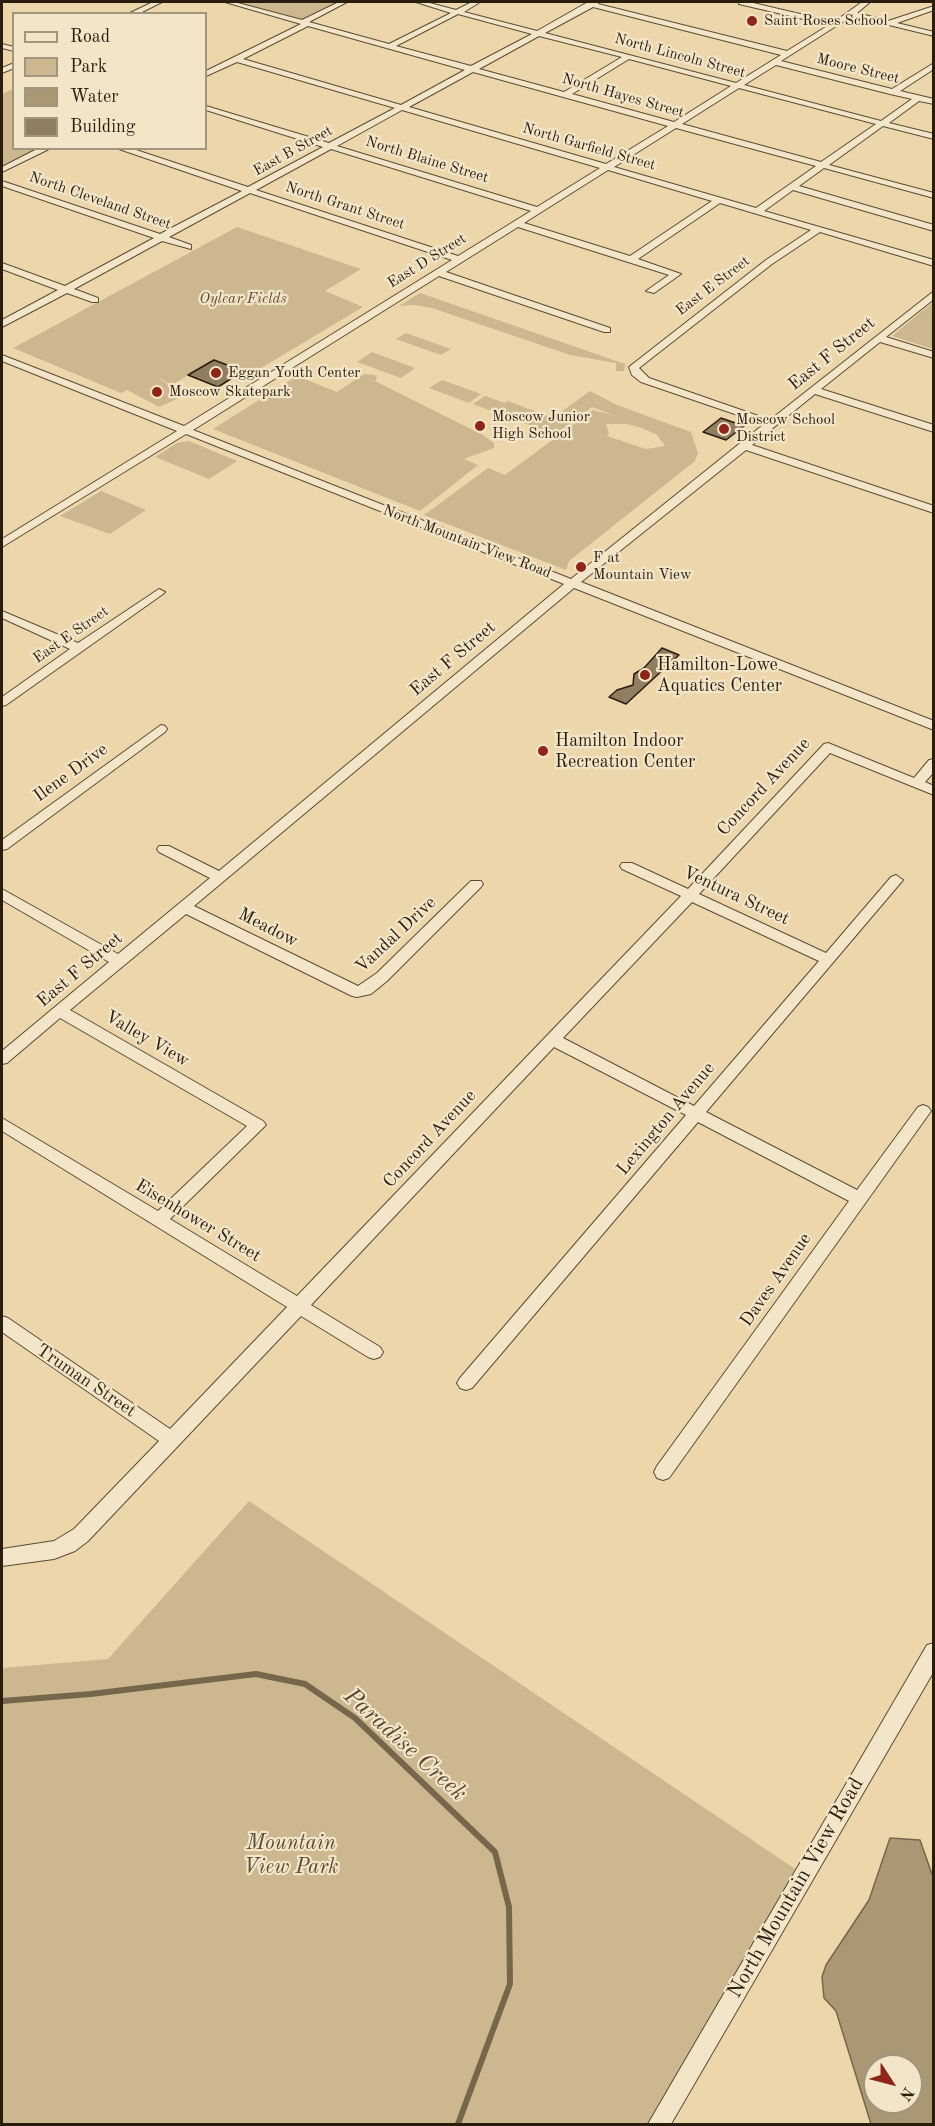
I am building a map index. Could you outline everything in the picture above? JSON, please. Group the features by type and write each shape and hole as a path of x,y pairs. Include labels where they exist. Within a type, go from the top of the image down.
{"street":[{"path":"136,12 158,2"},
{"name":"North Hayes Street","path":"228,2 933,196"},
{"path":"207,74 304,26 306,20 344,2"},
{"name":"North Lincoln Street","path":"419,2 933,137"},
{"path":"390,46 477,2"},
{"path":"742,2 835,24"},
{"name":"East D Street","path":"2,544 675,125 851,14 866,2"},
{"path":"594,3 788,54"},
{"name":"East B Street","path":"2,324 594,3"},
{"path":"890,23 933,8"},
{"path":"851,14 933,34"},
{"path":"566,94 628,57"},
{"name":"North Garfield Street","path":"236,59 933,263"},
{"name":"Moore Street","path":"775,62 933,102"},
{"path":"893,92 933,64"},
{"path":"758,211 918,98"},
{"name":"North Blaine Street","path":"207,108 536,210"},
{"path":"2,170 43,150"},
{"name":"North Grant Street","path":"126,150 459,259"},
{"name":"North Cleveland Street","path":"2,183 188,247"},
{"path":"792,187 933,228"},
{"path":"631,260 719,200"},
{"path":"515,223 676,274 651,291"},
{"name":"East E Street","path":"773,424 645,380 636,373 634,367 769,262 819,229"},
{"path":"2,266 95,300"},
{"path":"437,272 607,330"},
{"name":"East F Street","path":"2,1059 572,584 881,339 933,294"},
{"path":"881,339 933,355"},
{"name":"North Mountain View Road","path":"2,358 933,726"},
{"path":"816,391 933,429"},
{"path":"746,446 933,510"},
{"name":"East E Street","path":"2,702 159,592"},
{"path":"2,614 78,648"},
{"name":"Ilene Drive","path":"2,846 161,729"},
{"name":"Concord Avenue","path":"2,1557 54,1550 68,1545 81,1535 828,747 916,784"},
{"path":"933,763 916,784 933,791"},
{"path":"164,849 220,877"},
{"name":"Ventura Street","path":"627,866 830,960"},
{"name":"Lexington Avenue","path":"466,1383 830,960 896,879"},
{"name":"Vandal Drive","path":"335,983 350,991 366,990 476,884"},
{"path":"2,894 119,961"},
{"name":"Meadow","path":"184,907 335,983"},
{"name":"Valley View","path":"59,1011 258,1125 159,1220"},
{"path":"552,1039 858,1198"},
{"name":"Daves Avenue","path":"663,1472 858,1198 923,1111"},
{"name":"Eisenhower Street","path":"2,1124 374,1352"},
{"name":"Truman Street","path":"2,1323 171,1439"},
{"name":"North Mountain View Road","path":"659,2124 933,1652"}],"green space":[{"path":"228,2 344,2 306,20 305,23"},
{"path":"12,89 12,150 36,150 2,166 2,94"},
{"name":"Oylear Fields","path":"237,227 361,269 325,291 363,307 251,374 214,360 172,385 153,375 186,395 159,407 127,390 121,393 13,348"},
{"path":"420,293 625,364 624,371 616,371 616,363 570,355 432,308 415,305 399,306"},
{"path":"933,302 933,349 892,336"},
{"path":"406,333 451,349 441,355 396,339"},
{"path":"372,352 415,368 401,378 357,362"},
{"path":"364,374 375,375 377,378 375,381 483,435 494,443 494,448 464,459 478,465 420,511 213,429 297,376 337,392"},
{"path":"442,380 481,394 469,403 429,388"},
{"path":"590,391 617,405 691,432 698,453 695,461 569,561 566,570 424,515 488,468 505,475 593,410 616,416 592,407 552,437 538,431 540,429 473,404 485,396 505,403 508,401 553,418","holes":["606,424 627,424 657,435 665,446 646,449 607,436 609,433"]},
{"path":"189,441 237,461 209,479 155,457 177,443"},
{"path":"101,491 146,510 110,534 60,516"},
{"name":"Mountain View Park","path":"249,1501 804,1875 659,2124 2,2124 2,1668 108,1659"}],"water":[{"path":"890,1838 920,1840 933,1877 933,2124 871,2124 868,2114 923,2114 923,2054 863,2054 863,2098 836,2011 824,1998 822,1977 826,1965 869,1900"}],"building":[{"name":"Eggan Youth Center","path":"214,360 243,371 218,387 188,375"},
{"name":"Moscow School District","path":"721,418 744,426 726,440 703,432"},
{"name":"Hamilton-Lowe Aquatics Center","path":"662,648 679,655 626,704 609,697 617,690 633,685 634,674 644,668"}],"waterway":[{"name":"Paradise Creek","path":"2,1701 91,1694 256,1674 305,1684 355,1718 495,1852 509,1907 510,1984 458,2124"}],"place":[{"name":"Saint Roses School","path":"752,21"},
{"name":"Eggan Youth Center","path":"216,373"},
{"name":"Moscow Skatepark","path":"157,392"},
{"name":"Moscow Junior High School","path":"480,426"},
{"name":"Moscow School District","path":"724,429"},
{"name":"F at Mountain View","path":"581,567"},
{"name":"Hamilton-Lowe Aquatics Center","path":"645,675"},
{"name":"Hamilton Indoor Recreation Center","path":"543,751"}]}
